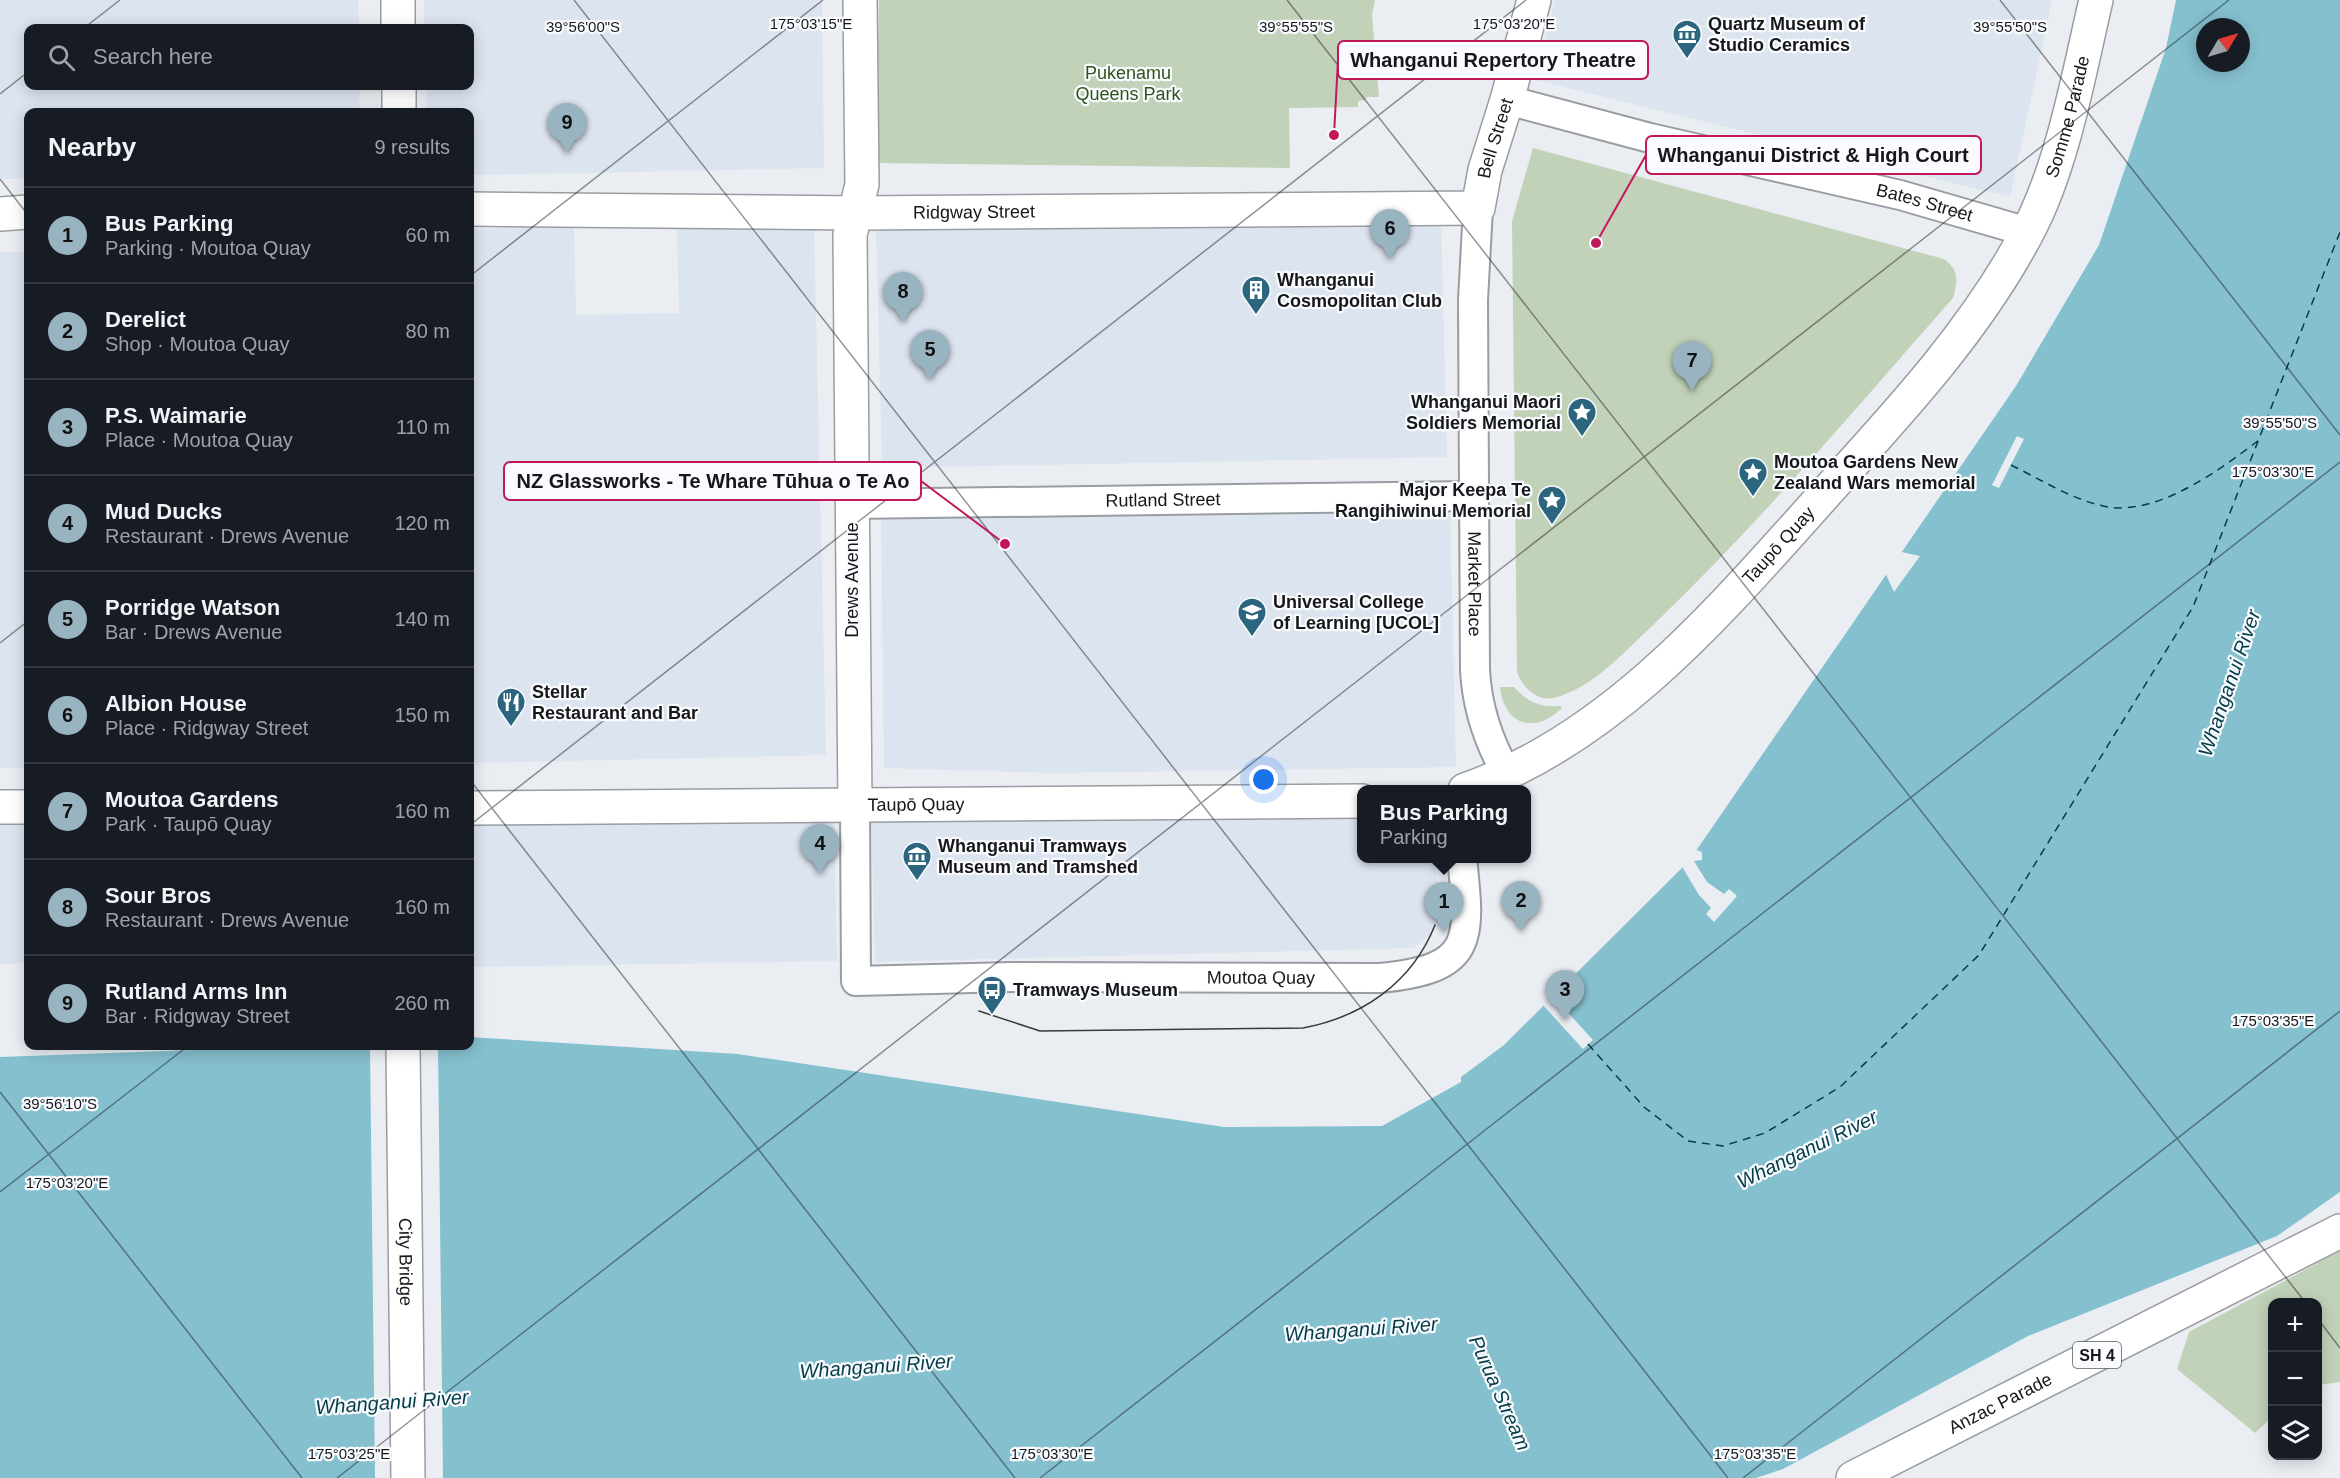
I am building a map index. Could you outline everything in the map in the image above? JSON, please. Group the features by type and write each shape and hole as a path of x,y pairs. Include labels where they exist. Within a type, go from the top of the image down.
{"main road":[{"path":"398,0 398,24"},
{"name":"Drews Avenue","path":"855,807 850,235 862,184 860,0"},
{"name":"Bell Street","path":"1478,208 1485,170 1534,0"},
{"name":"Somme Parade","path":"2028,232 2052,171 2096,0"},
{"path":"399,90 399,108"},
{"name":"Ridgway Street","path":"474,209 856,213 1478,208"},
{"path":"0,214 24,212"},
{"name":"Taupō Quay","path":"1476,785 1507,774 1552,749 1635,689 1746,581 1870,443 1944,356 1983,306 2028,232"},
{"name":"Taupō Quay","path":"474,808 855,807 1357,801"},
{"path":"0,807 24,807"},
{"name":"City Bridge","path":"403,1050 408,1478"},
{"name":"Anzac Parade","path":"1853,1478 2340,1231"}],"street":[{"name":"Bates Street","path":"1507,100 1650,138 1900,195 2028,232"},
{"name":"Market Place","path":"1478,208 1473,300 1476,690 1487,734 1507,774"},
{"name":"Rutland Street","path":"851,504 1474,496"},
{"name":"Drews Avenue","path":"855,807 856,981"},
{"name":"Moutoa Quay","path":"856,981 1011,977 1380,978 1425,971 1443,963 1457,951 1467,928 1462,863"}],"shaded area":[{"path":"0,0 358,0 359,24 24,24 24,90 360,90 359,108 24,108 24,179 0,179"},
{"path":"424,0 822,0 824,168 474,175 474,108 427,108 426,90 474,90 474,24 424,24"},
{"path":"1555,0 2052,0 2010,197 1535,80"},
{"path":"1441,216 1447,457 882,468 876,227"},
{"path":"814,224 826,755 474,763 474,229 574,227 576,315 679,313 677,227"},
{"path":"0,252 24,252 24,768 0,768"},
{"name":"Universal College of Learning [UCOL]","path":"1450,504 1456,767 1054,773 884,768 881,518"},
{"path":"1357,807 1357,863 1435,863 1441,912 1434,932 1413,948 875,962 871,811"},
{"path":"834,815 837,961 474,967 474,821"},
{"path":"0,824 24,824 24,963 0,964"}],"green space":[{"name":"Pukenamu Queens Park","path":"879,0 1375,0 1372,15 1379,97 1367,97 1366,100 1358,101 1358,107 1289,108 1290,168 876,163"},
{"path":"1533,148 1944,259 1955,271 1956,276 1953,298 1806,465 1692,587 1619,658 1595,678 1568,693 1548,699 1531,692 1522,683 1517,672 1512,221"},
{"path":"1500,687 1514,687 1535,703 1562,708 1541,721 1522,722 1508,710"},
{"path":"2340,1251 2340,1382 2322,1384 2322,1298 2268,1298 2268,1421 2255,1433 2177,1369 2189,1332"}],"water":[{"path":"2176,0 2340,0 2340,1192 2277,1236 2028,1336 1783,1469 1756,1478 0,1478 0,1057 192,1050 474,1050 474,1037 738,1054 1224,1127 1382,1126 1461,1082 1461,1077 1504,1045 1689,861 2016,386 2099,245 2166,48"}],"pier":[{"path":"2017,436 2024,439 1999,488 1992,485"},
{"path":"1897,551 1920,556 1894,592 1884,570"},
{"path":"1694,849 1702,852 1702,860 1694,861 1707,882 1724,894 1729,889 1737,896 1714,922 1706,914 1711,908 1699,895 1681,865"},
{"path":"1552,995 1593,1040 1583,1049 1542,1004"},
{"path":"370,1050 438,1050 443,1478 375,1478"}],"ferry route":[{"path":"1588,1044 1644,1107 1688,1141 1723,1146 1765,1133 1840,1087 1979,955 2193,607 2340,232"},
{"path":"2011,465 2079,499 2103,506 2123,508 2144,505 2186,489 2225,465 2259,440"}],"tram line":[{"path":"979,1011 1040,1031 1303,1028 1345,1015 1365,1006 1382,994 1413,964 1435,925"}],"place":[{"name":"Quartz Museum of Studio Ceramics","path":"1687,60"},
{"name":"Whanganui Repertory Theatre","path":"1334,135"},
{"name":"Rutland Arms Inn","path":"567,153"},
{"name":"Whanganui District & High Court","path":"1596,243"},
{"name":"Albion House","path":"1390,259"},
{"name":"Whanganui Cosmopolitan Club","path":"1256,316"},
{"name":"Sour Bros","path":"903,322"},
{"name":"Porridge Watson","path":"930,380"},
{"name":"Moutoa Gardens","path":"1692,391"},
{"name":"Whanganui Maori Soldiers Memorial","path":"1582,438"},
{"name":"Moutoa Gardens New Zealand Wars memorial","path":"1753,498"},
{"name":"Major Keepa Te Rangihiwinui Memorial","path":"1552,526"},
{"name":"NZ Glassworks - Te Whare Tūhua o Te Ao","path":"1005,544"},
{"name":"Universal College of Learning [UCOL]","path":"1252,638"},
{"name":"Stellar Restaurant and Bar","path":"511,728"},
{"name":"Mud Ducks","path":"820,874"},
{"name":"Whanganui Tramways Museum and Tramshed","path":"917,882"},
{"name":"Derelict","path":"1521,931"},
{"name":"Bus Parking","path":"1444,932"},
{"name":"Tramways Museum","path":"992,1016"},
{"name":"P.S. Waimarie","path":"1565,1020"}],"water label":[{"name":"Whanganui River","path":"2229,683"},
{"name":"Whanganui River","path":"1807,1149"},
{"name":"Whanganui River","path":"1361,1329"},
{"name":"Whanganui River","path":"876,1366"},
{"name":"Purua Stream","path":"1500,1393"},
{"name":"Whanganui River","path":"392,1402"}]}
